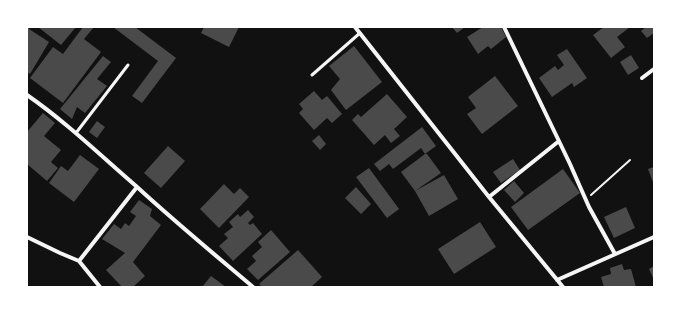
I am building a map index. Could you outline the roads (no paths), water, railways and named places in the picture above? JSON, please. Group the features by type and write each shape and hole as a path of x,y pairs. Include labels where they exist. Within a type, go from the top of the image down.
{"street":[{"path":"355,27 563,287"},
{"path":"504,27 585,199 615,254"},
{"path":"642,78 654,69"},
{"path":"27,95 76,133 253,287"},
{"path":"489,196 559,141"},
{"path":"79,261 137,187"},
{"path":"27,237 79,261 100,287"},
{"path":"557,280 654,237"}],"lane":[{"path":"312,75 360,33"},
{"path":"76,133 128,65"}]}
